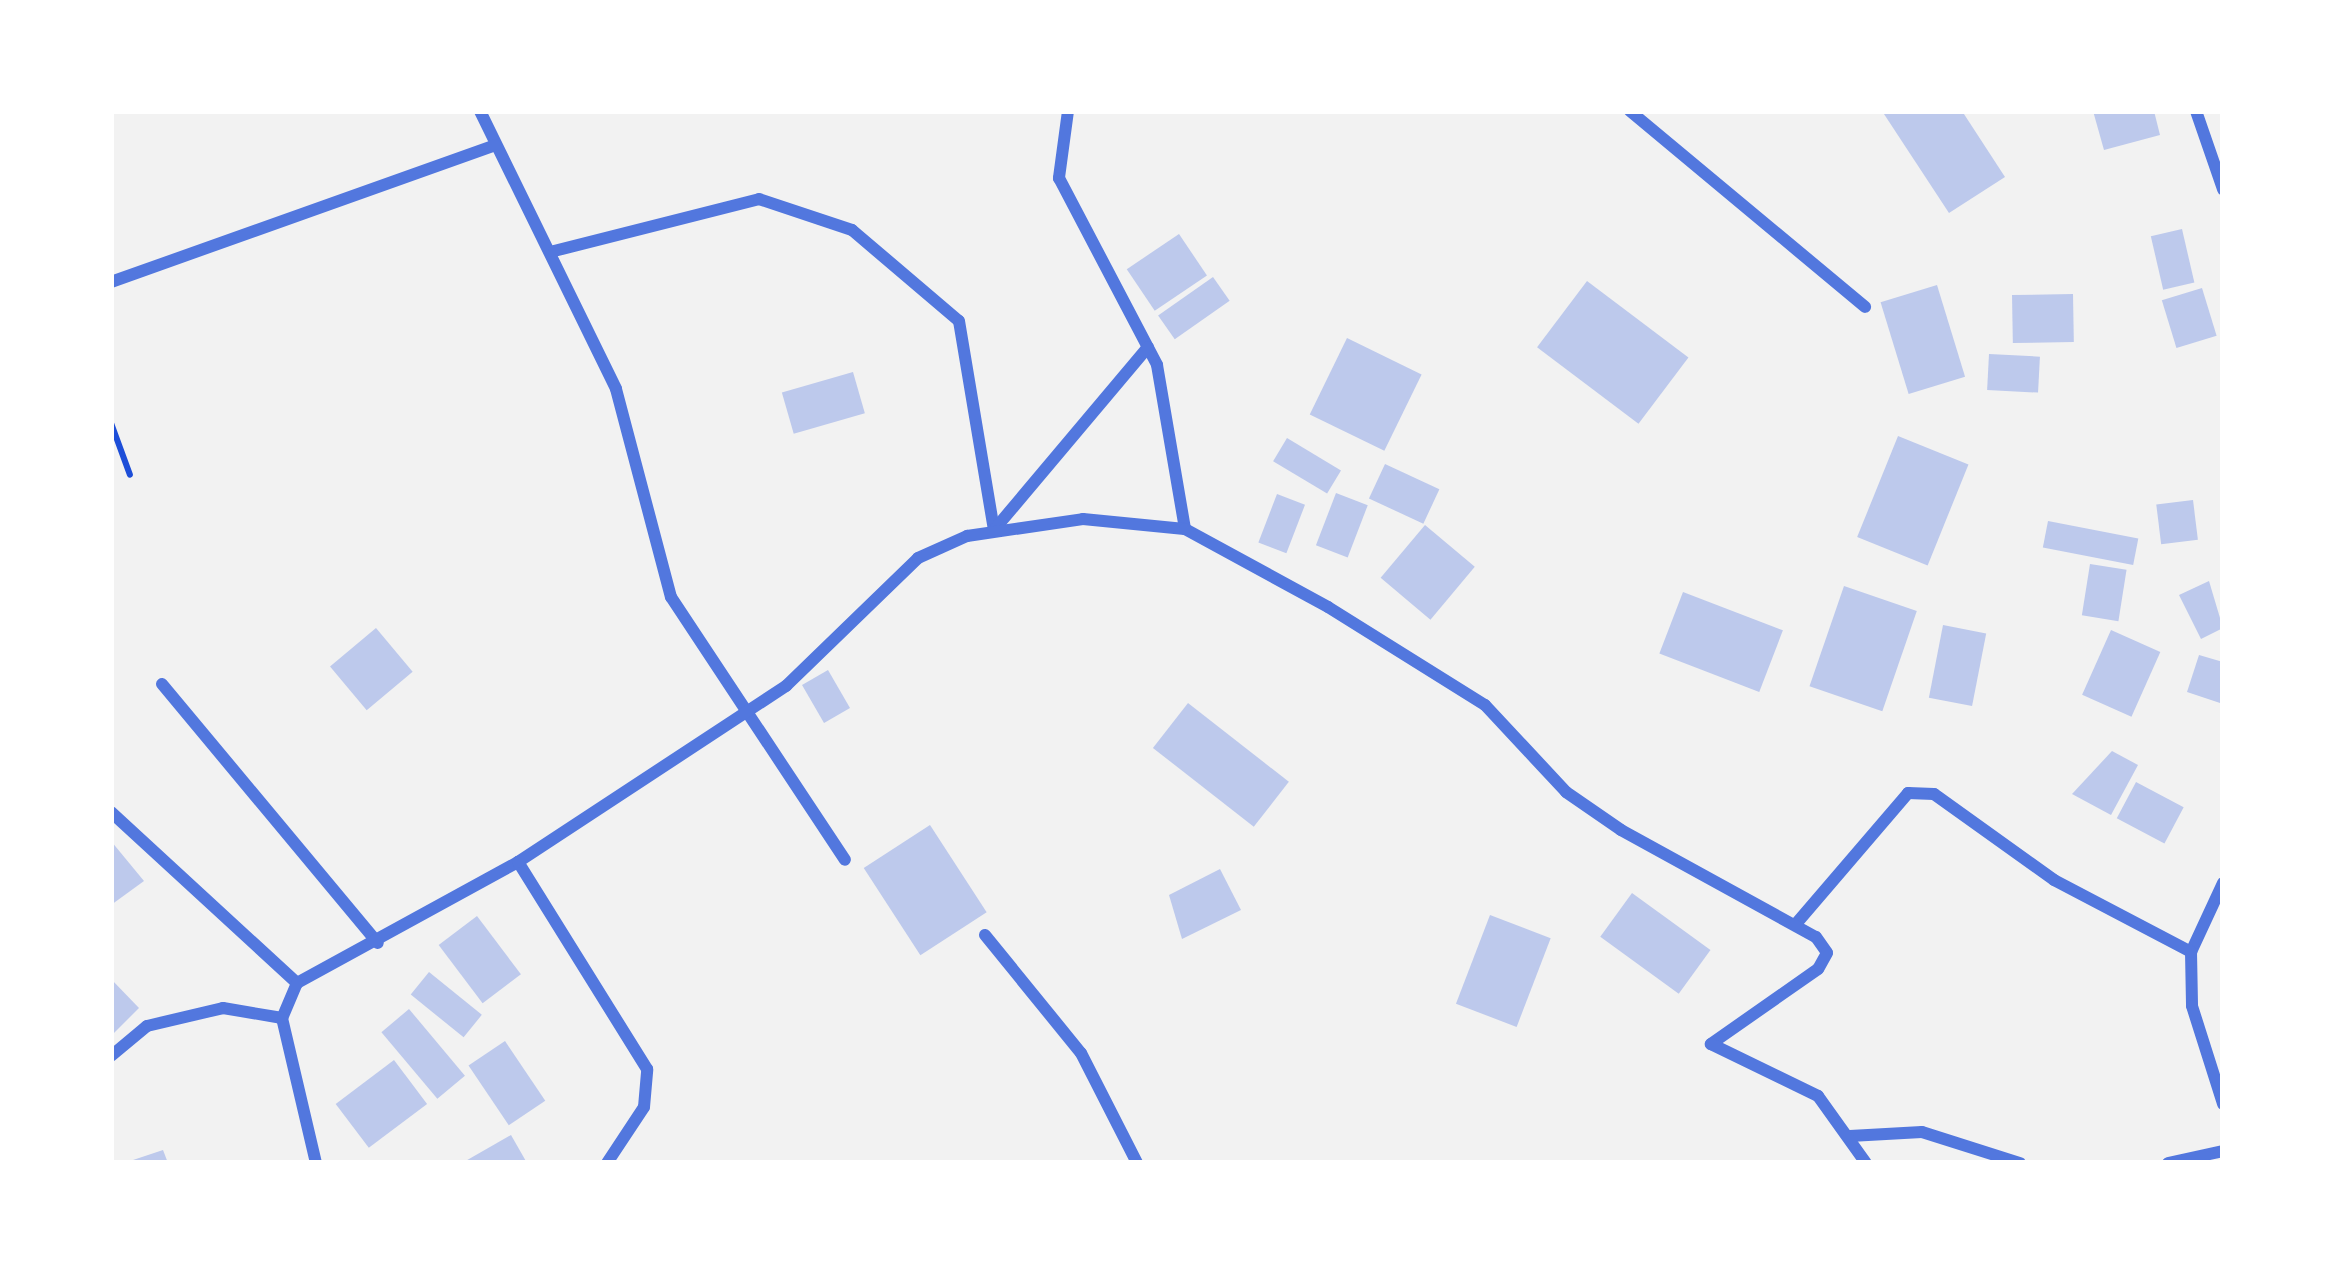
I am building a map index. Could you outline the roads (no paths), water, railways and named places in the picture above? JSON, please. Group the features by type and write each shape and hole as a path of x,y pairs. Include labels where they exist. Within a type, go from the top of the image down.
{"street":[{"path":"480,111 494,146 554,251 616,389 671,596 845,860"},
{"path":"1068,111 1059,178 1148,347 1185,529"},
{"path":"1630,111 1865,307"},
{"path":"2196,111 2223,190"},
{"path":"111,282 494,146"},
{"path":"554,251 759,200 852,230 959,321 994,531"},
{"path":"994,531 1148,347"},
{"path":"316,1163 282,1018 297,983 378,943 518,862 748,710 918,558 994,531 1083,519 1185,529 1447,680 1566,792 1795,925 1827,953 1818,969 1713,1050 1818,1096 1865,1163"},
{"path":"162,684 378,943"},
{"path":"1795,925 1908,793 1934,794 2054,880 2191,952"},
{"path":"111,812 297,983"},
{"path":"518,862 647,1069 644,1107 607,1163"},
{"path":"2223,883 2191,952 2192,1006 2223,1104"},
{"path":"985,935 1081,1053 1137,1163"},
{"path":"111,1056 147,1025 204,1012 282,1018"},
{"path":"1850,1136 1922,1132 2020,1163"},
{"path":"2168,1163 2223,1151"}]}
